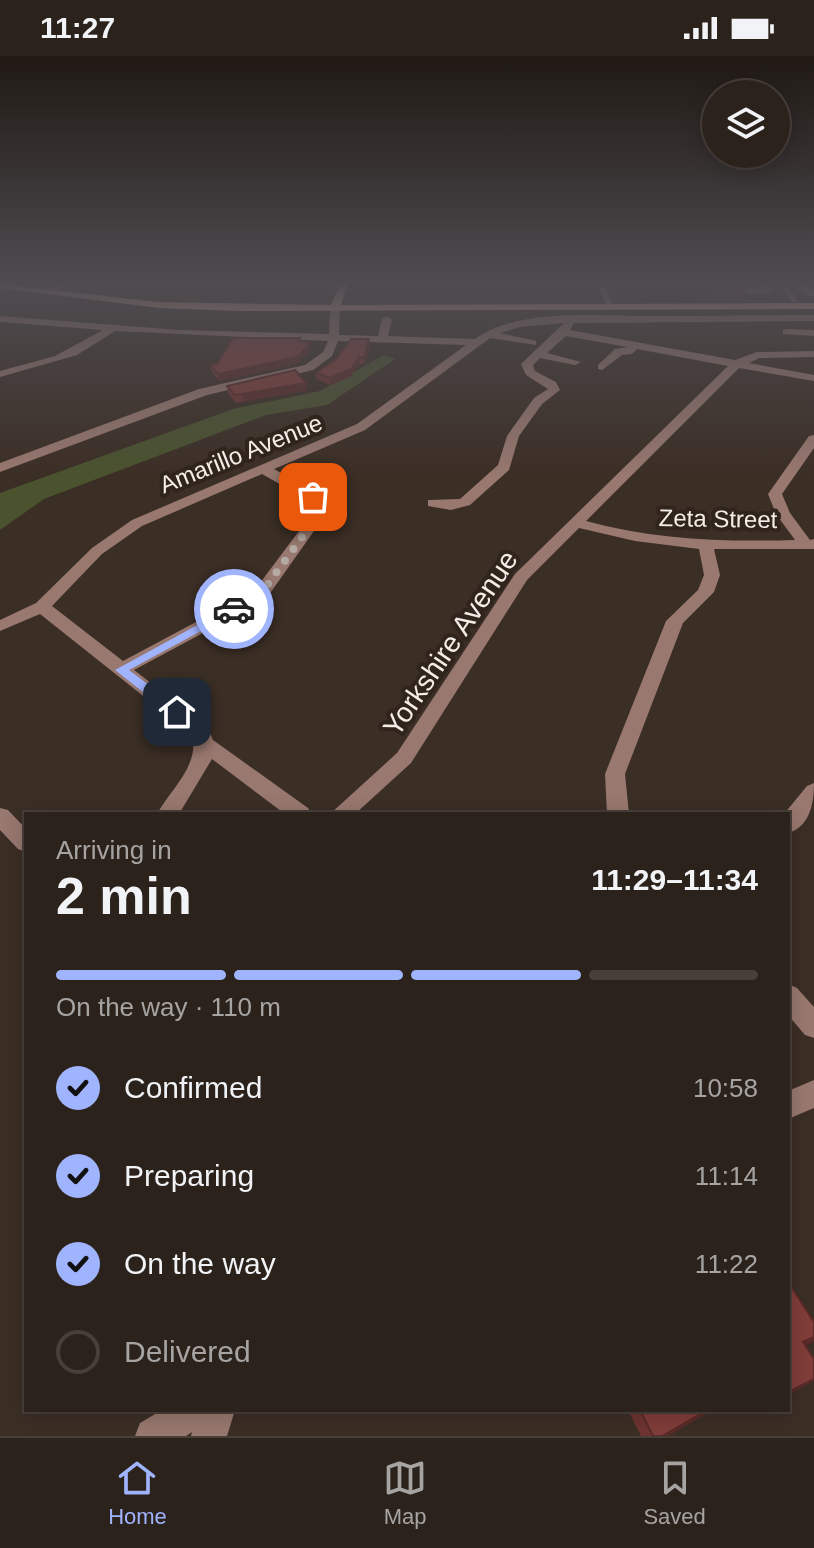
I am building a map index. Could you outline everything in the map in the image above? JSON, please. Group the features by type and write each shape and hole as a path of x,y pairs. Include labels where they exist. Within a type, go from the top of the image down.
{"street":[{"path":"0,374 85,348"},
{"path":"0,468 191,396 304,369 325,357 329,348"},
{"name":"Amarillo Avenue","path":"0,626 42,607 97,551 123,531 165,509 361,427 468,348"},
{"path":"602,367 619,351 628,352 630,348"},
{"path":"433,503 451,506 465,502 504,467 513,436 528,413 554,390 552,384 527,370 534,349 575,362"},
{"path":"643,361 655,349 814,378"},
{"path":"736,364 757,355 814,354"},
{"name":"Yorkshire Avenue","path":"343,812 404,758 521,577 736,364"},
{"path":"810,544 783,514 775,494 811,447"},
{"path":"121,670 260,595 321,511 316,499 263,469"},
{"name":"Zeta Street","path":"575,522 646,541 706,546 810,544"},
{"path":"618,812 615,774 675,621 706,592 712,575 706,546"},
{"path":"42,607 200,731 205,744 297,812"},
{"path":"169,812 200,766 205,744"},
{"path":"790,822 814,791"},
{"path":"0,816 24,841"},
{"path":"790,998 814,1026"},
{"path":"790,1104 814,1094"},
{"path":"153,1436 192,1412"},
{"path":"209,1436 216,1412"}],"green space":[{"path":"384,355 395,359 327,405 266,415 44,499 0,530 0,493 233,409 320,391"}],"building":[{"path":"227,348 306,348 297,357 218,374 211,365 217,364"},
{"path":"344,348 367,348 364,358 359,357 351,369 330,378 316,373 336,359"},
{"path":"295,370 306,383 235,395 227,386"},
{"path":"790,1285 814,1322 814,1337 803,1342 814,1359 814,1379 790,1391"},
{"path":"641,1412 704,1412 662,1436 653,1436"}],"way so far":[{"path":"234,609 260,595 321,511 321,503 313,497"}],"route":[{"path":"177,712 121,670 234,609"}]}
